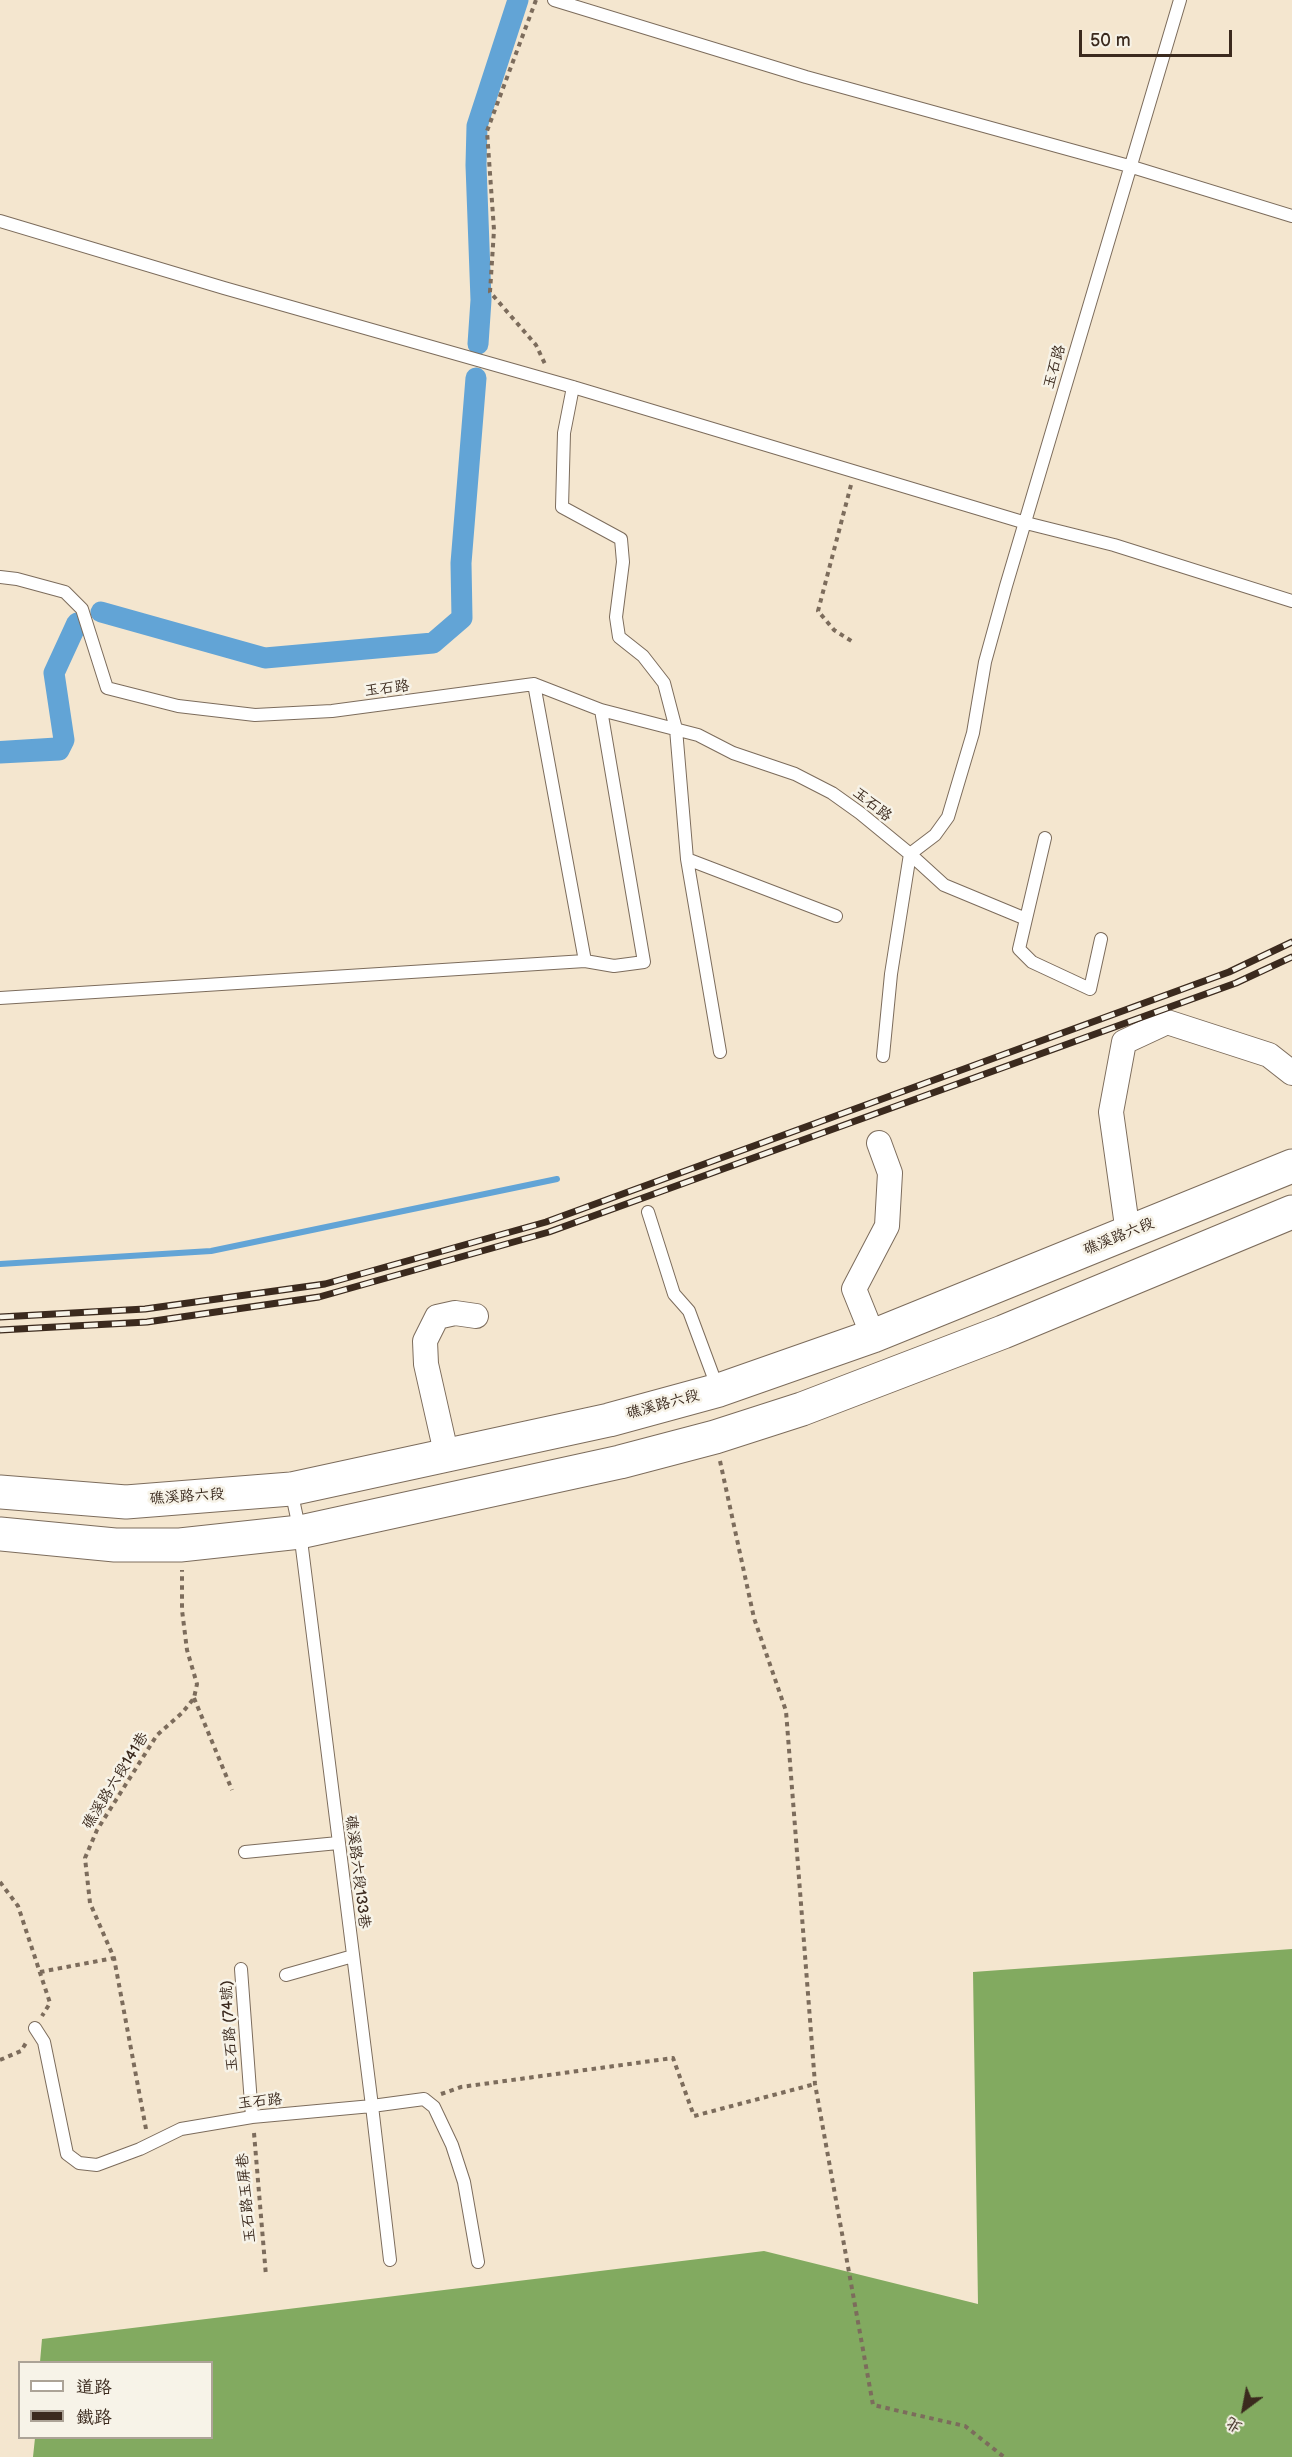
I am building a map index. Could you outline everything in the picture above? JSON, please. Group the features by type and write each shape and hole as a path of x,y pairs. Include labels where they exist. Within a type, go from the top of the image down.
{"main road":[{"name":"礁溪路六段","path":"0,1492 126,1502 291,1489 609,1420 719,1390 873,1336 1292,1166"},
{"path":"0,1534 115,1545 180,1545 300,1532 609,1465 715,1437 802,1408 1002,1332 1292,1212"}],"street":[{"path":"1128,1233 1111,1112 1124,1042 1167,1022 1269,1055 1292,1073"},
{"path":"873,1336 854,1289 887,1226 890,1173 879,1143"},
{"path":"447,1456 426,1364 424,1341 437,1317 455,1313 476,1316"}],"lane":[{"path":"554,0 806,77 1129,166 1292,216"},
{"name":"玉石路","path":"0,577 17,579 65,592 82,609 107,688 178,706 255,715 332,711 534,684 601,710 698,735 733,753 795,774 832,793 910,854 935,835 948,817 973,733 988,651 1129,166 1180,0"},
{"path":"0,221 855,470 1026,523 1114,545 1292,601"},
{"path":"573,387 564,433 562,507 621,539 623,562 616,617 619,637 642,656 664,683 676,729 687,859 720,1052"},
{"path":"534,684 585,961"},
{"path":"0,999 585,961 614,966 644,962 601,710"},
{"path":"1045,838 1019,949 1032,962 1090,989 1101,939"},
{"path":"910,854 944,885 1026,919"},
{"path":"883,1056 891,974 910,854"},
{"path":"687,859 836,916"},
{"path":"648,1212 674,1294 689,1311 719,1390"},
{"name":"礁溪路六段133巷","path":"291,1489 300,1532 390,2260"},
{"path":"245,1852 338,1844"},
{"path":"286,1975 353,1956"},
{"name":"玉石路 (74號)","path":"241,1969 252,2117"},
{"name":"玉石路","path":"35,2028 44,2042 67,2154 79,2163 97,2165 149,2145 181,2129 252,2117 424,2099"},
{"path":"424,2099 434,2107 452,2145 464,2182 478,2262"}],"path":[{"path":"536,0 487,131 494,230 490,292 536,345 547,367 543,380"},
{"path":"853,642 834,630 818,611 855,470"},
{"path":"715,1437 754,1618 786,1711 815,2084 873,2405 965,2426 1004,2457"},
{"path":"180,1545 182,1610 187,1650 197,1684 194,1698 232,1790"},
{"name":"礁溪路六段141巷","path":"149,2145 114,1958 90,1903 85,1858 97,1830 157,1736 182,1713 194,1698"},
{"path":"0,1882 18,1906 50,2003"},
{"path":"40,1972 114,1958"},
{"path":"424,2099 461,2087 674,2058 694,2116 815,2084"},
{"name":"玉石路玉屏巷","path":"252,2117 266,2276"}],"green space":[{"path":"1292,1949 1292,2457 33,2457 35,2439 213,2439 213,2361 40,2361 42,2339 764,2251 978,2304 973,1972"}],"waterway":[{"path":"478,344 481,300 476,165 477,126 518,0"},
{"path":"101,612 265,658 433,643 462,618 461,563 476,378"},
{"path":"0,753 59,750 64,740 54,673 77,623"},
{"path":"0,744 64,740"},
{"path":"0,1264 211,1251 557,1179"}],"railway":[{"path":"0,1317 145,1309 325,1284 546,1222 1229,972 1292,942"},
{"path":"0,1330 147,1322 319,1297 549,1232 1236,983 1292,957"}]}
